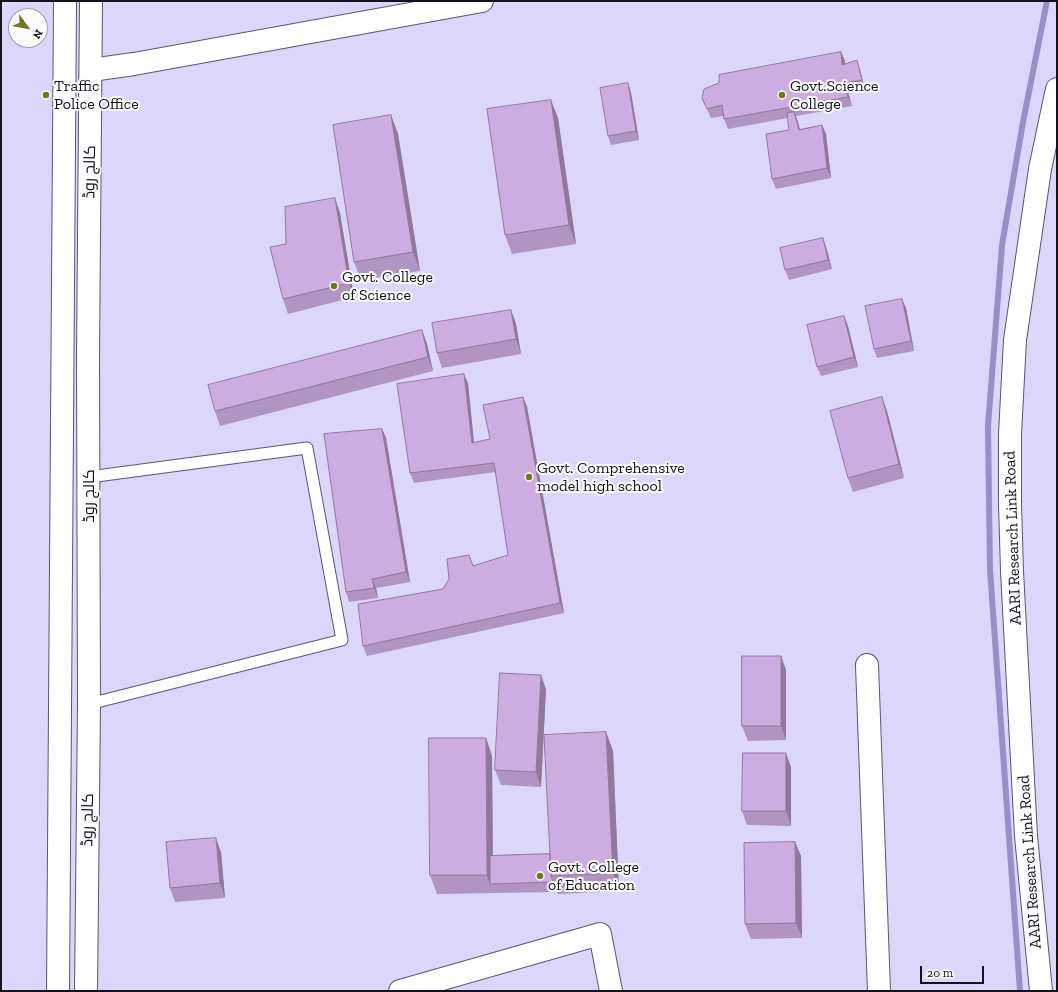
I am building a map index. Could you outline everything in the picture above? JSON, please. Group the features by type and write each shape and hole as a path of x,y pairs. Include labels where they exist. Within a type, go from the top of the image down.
{"main road":[{"name":"کالج روڈ","path":"58,991 65,1"},
{"name":"کالج روڈ","path":"86,991 89,704 88,355 91,1"},
{"path":"91,70 134,64 482,1"},
{"name":"AARI Research Link Road","path":"1041,991 1026,836 1012,563 1010,434 1015,340 1040,169 1057,89"},
{"path":"868,665 879,991"},
{"path":"400,991 600,934 611,991"}],"lane":[{"path":"89,477 307,448 342,640 89,704"}],"building":[{"name":"Govt.Science College","path":"841,52 842,65 857,60 862,80 844,83 848,97 724,119 722,105 707,109 702,98 704,89 719,83 719,75"},
{"path":"628,83 636,131 608,136 600,88"},
{"path":"551,100 569,225 505,235 487,109"},
{"name":"Govt.Science College","path":"794,112 799,130 822,125 827,168 772,179 766,134 789,130 787,113"},
{"path":"391,115 413,252 354,262 333,125"},
{"path":"335,198 349,283 283,299 270,247 286,244 285,207"},
{"path":"823,238 828,260 785,270 780,248"},
{"path":"902,299 911,341 874,349 865,306"},
{"path":"511,310 516,339 437,353 432,323"},
{"path":"844,316 854,357 817,367 807,325"},
{"path":"422,330 428,357 215,411 208,385"},
{"path":"464,374 472,443 490,439 483,405 523,397 560,603 363,646 358,604 443,589 449,579 447,559 469,555 473,566 508,555 494,463 410,473 397,384"},
{"path":"882,397 899,464 848,478 830,411"},
{"path":"382,429 406,572 372,579 374,588 346,592 324,434"},
{"path":"742,656 781,656 781,726 742,726"},
{"path":"500,673 541,675 536,772 495,770"},
{"path":"606,732 613,873 551,876 544,735"},
{"path":"429,738 486,738 487,875 430,875"},
{"path":"743,753 786,753 786,811 742,811"},
{"path":"216,838 220,883 170,888 166,842"},
{"path":"795,842 796,923 745,924 744,843"},
{"path":"550,854 551,876 553,882 490,884 490,856"}],"waterway":[{"path":"1020,991 990,570 988,426 1002,245 1023,122 1047,1"}],"place":[{"name":"Traffic Police Office","path":"46,95"},
{"name":"Govt.Science College","path":"782,95"},
{"name":"Govt. College of Science","path":"334,286"},
{"name":"Govt. Comprehensive model high school","path":"529,477"},
{"name":"Govt. College of Education","path":"540,876"}]}
